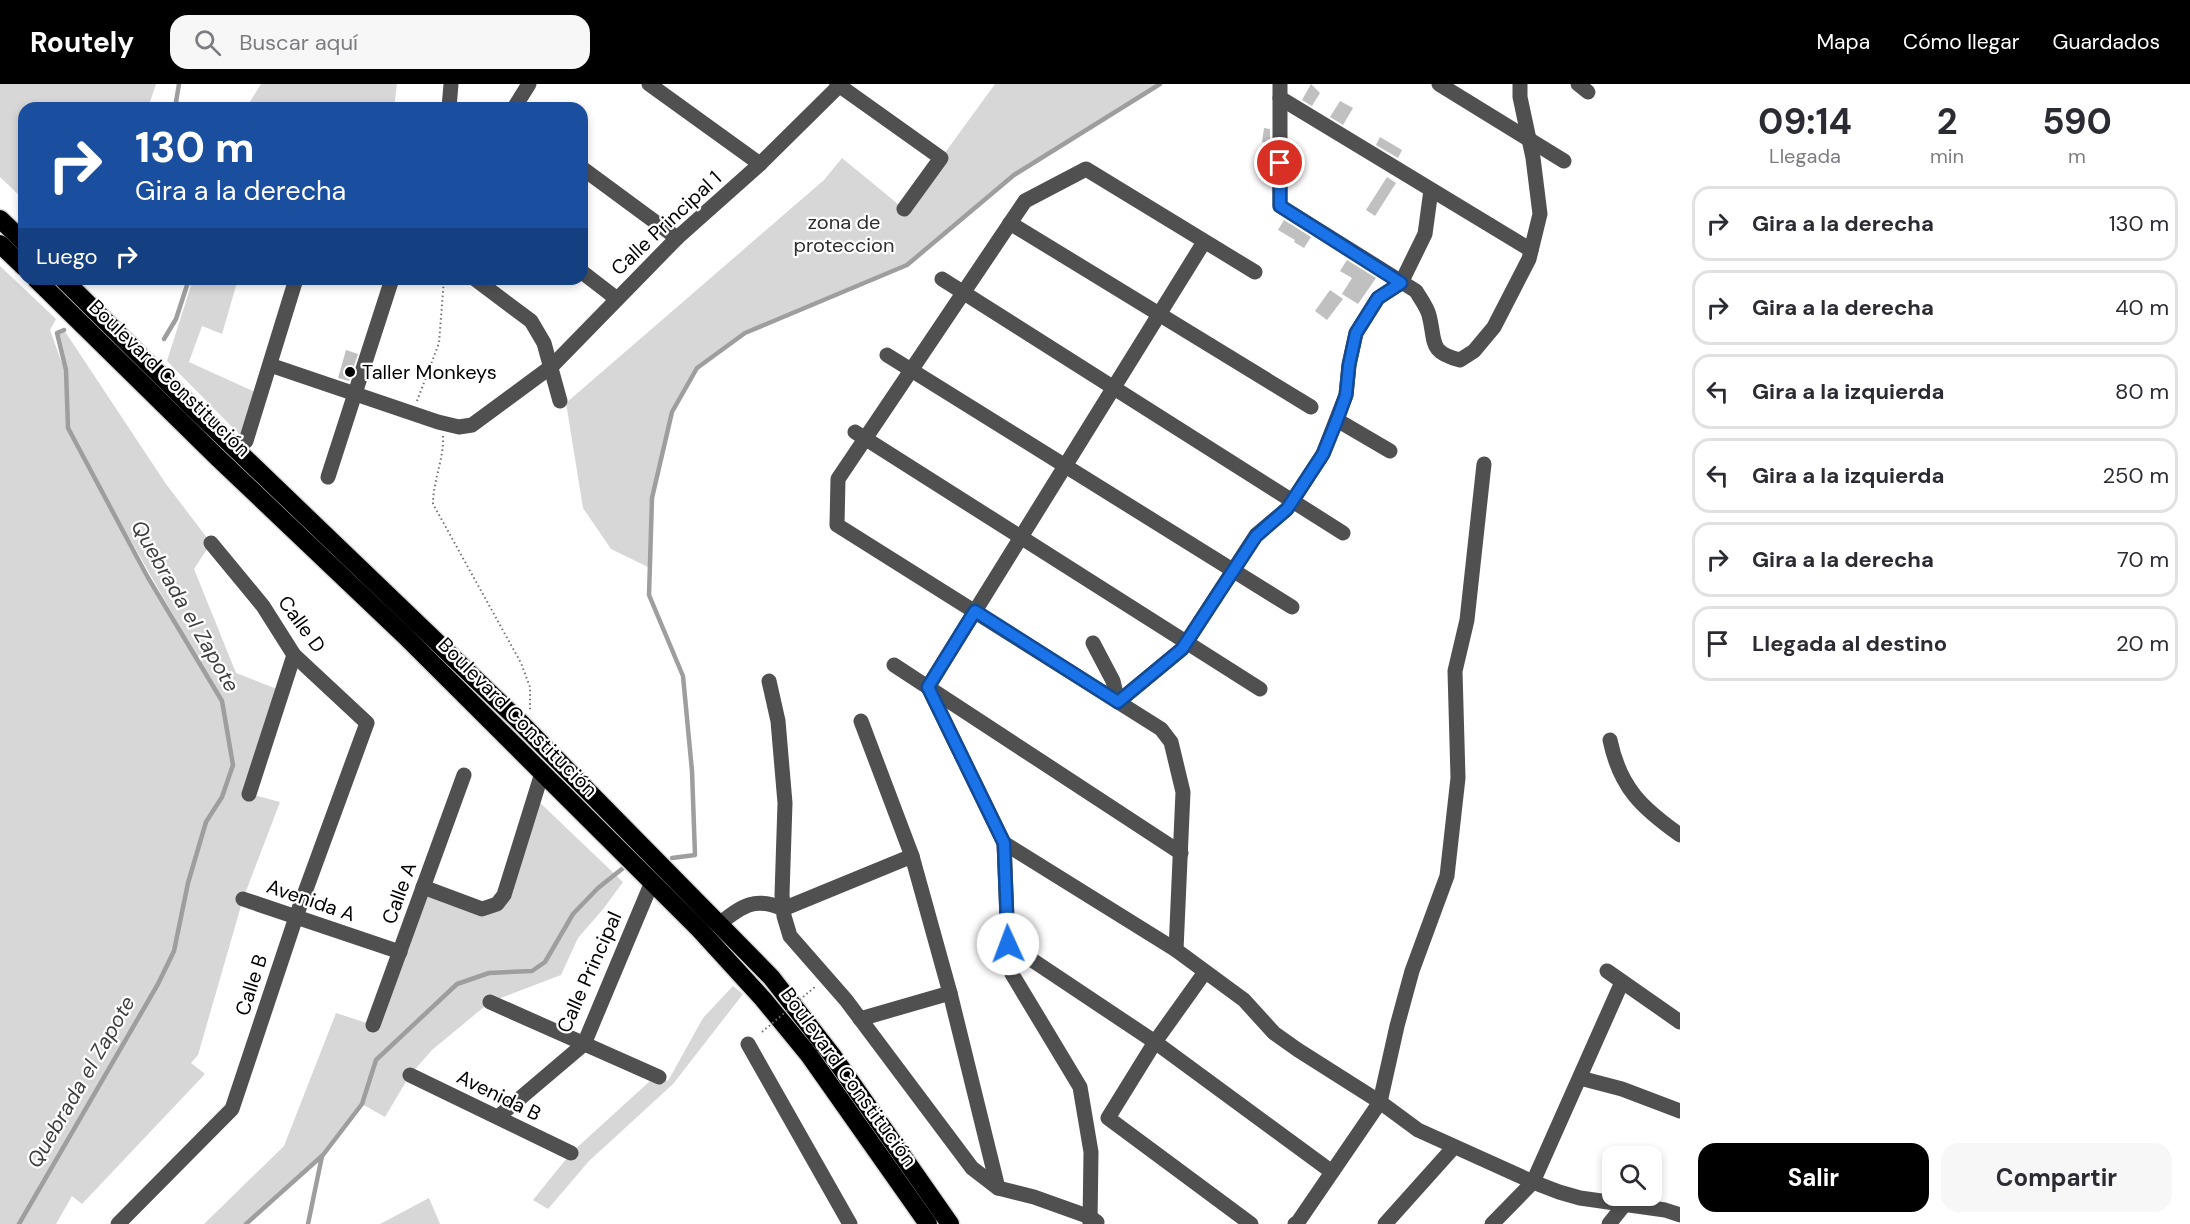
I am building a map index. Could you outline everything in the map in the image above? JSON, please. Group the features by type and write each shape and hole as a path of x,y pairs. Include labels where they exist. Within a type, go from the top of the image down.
{"highway":[{"path":"0,219 18,236"},
{"path":"0,244 18,261"},
{"name":"Boulevard Constitución","path":"42,285 218,458 405,636 699,929 784,1024 928,1224"},
{"name":"Boulevard Constitución","path":"69,285 529,732 771,977 826,1047 950,1224"}],"street":[{"path":"450,102 451,84"},
{"path":"518,102 529,84"},
{"path":"649,84 760,164"},
{"path":"1439,84 1564,161"},
{"path":"1280,91 1280,206 1416,291 1429,313 1434,343 1443,356 1460,360 1474,351 1494,327 1529,259 1540,214 1520,97 1520,84"},
{"path":"839,85 941,158 904,209"},
{"name":"Calle Principal 1","path":"438,422 459,427 472,425 552,366 677,238 760,164 839,85"},
{"path":"1280,91 1431,190 1531,250"},
{"path":"1176,951 1183,792 1171,742 1161,729 837,525 838,479 860,435 911,370 1025,201 1086,169 1254,272"},
{"path":"588,172 677,238"},
{"path":"1118,702 1182,649 1256,536 1287,509 1323,454 1346,395 1349,365 1356,333 1378,298 1401,283 1425,234 1431,190"},
{"path":"1010,223 1311,407"},
{"path":"928,687 1204,242"},
{"path":"588,277 617,299"},
{"path":"942,279 1343,533"},
{"path":"246,441 294,285"},
{"path":"328,477 390,285"},
{"path":"483,285 531,321 544,343 560,401"},
{"path":"887,355 1292,607"},
{"path":"270,365 438,422"},
{"path":"1337,420 1390,451"},
{"path":"860,435 1260,689"},
{"path":"1298,1223 1380,1102 1412,971 1447,876 1458,778 1455,671 1467,620 1484,464"},
{"name":"Calle D","path":"211,543 263,606 294,655 367,723"},
{"path":"1093,643 1113,681 1118,702"},
{"path":"249,794 294,655"},
{"path":"894,665 1181,853"},
{"path":"769,681 778,721 785,803 783,909 790,936 860,1019 972,1168 998,1188 1034,1197 1094,1222 1091,1152 1080,1087 1012,974 1008,944 1004,843 928,687"},
{"path":"861,721 912,856 950,993 998,1188"},
{"name":"Calle B","path":"118,1224 232,1109 296,917 367,723"},
{"path":"1610,740 1614,762 1630,791 1651,815 1680,835"},
{"path":"423,887 482,909 496,904 504,895 542,773"},
{"name":"Calle A","path":"373,1025 464,775"},
{"path":"1004,843 1176,951 1244,1000 1274,1033 1380,1102 1418,1130 1533,1182 1580,1198 1602,1201"},
{"path":"719,924 740,908 756,902 771,903 783,909 912,856"},
{"name":"Calle Principal","path":"498,1117 584,1044 652,882"},
{"name":"Avenida A","path":"243,899 400,952"},
{"path":"1008,944 1155,1042 1332,1172"},
{"path":"1108,1118 1155,1042 1205,972"},
{"path":"1607,972 1680,1022"},
{"path":"1492,1224 1533,1182 1622,982"},
{"path":"860,1019 950,993"},
{"path":"490,1002 659,1077"},
{"path":"748,1044 850,1224"},
{"name":"Avenida B","path":"410,1075 571,1153"},
{"path":"1580,1078 1622,1089 1680,1111"},
{"path":"1082,1098 1246,1222"},
{"path":"1385,1224 1454,1147"},
{"path":"1609,1224 1623,1206"},
{"path":"1638,1206 1680,1215"}],"path":[{"path":"416,403 439,343 444,285"},
{"path":"438,422 443,431 443,445 433,487 433,504 521,663 530,687 529,732"},
{"path":"762,1032 816,986"}],"green space":[{"path":"0,84 156,84 150,102 18,102 18,194 0,177"},
{"path":"261,84 397,84 395,102 250,102"},
{"name":"zona de proteccion","path":"995,84 1160,84 1014,175 907,265 745,333 697,368 672,412 652,498 650,568 611,549 583,508 566,403 824,180 842,158 904,209"},
{"path":"0,266 56,319 50,330 63,366 57,333 64,330 166,484 211,543 194,569 236,673 282,691 250,794 280,802 243,899 198,1055 191,1063 205,1074 82,1204 72,1196 56,1224 0,1224","holes":["80,451 222,701 226,729 221,701 145,577","195,855 172,955 186,884"]},
{"path":"191,285 236,285 222,334 202,326 189,362 255,392 240,435 167,361"},
{"path":"535,798 623,882 578,938 561,975 490,1002 432,1050 410,1075 385,1117 362,1104 323,1155 246,1224 204,1224 284,1146 336,1013 373,1025 423,887 482,909 497,904"},
{"path":"733,986 743,994 673,1084 589,1161 548,1209 533,1200 571,1153 650,1081 659,1077 668,1081 703,1018"},
{"path":"429,1198 440,1224 380,1224"}],"building":[{"path":"1311,84 1320,93 1312,106 1302,100"},
{"path":"1340,101 1353,108 1343,125 1330,117"},
{"path":"1264,128 1270,129 1270,143 1262,142"},
{"path":"1380,137 1402,150 1398,158 1376,145"},
{"path":"1387,177 1396,183 1375,216 1366,210"},
{"path":"1284,220 1311,237 1304,248 1278,230"},
{"path":"1347,260 1376,278 1358,304 1342,294 1352,278 1340,271"},
{"path":"1330,290 1343,299 1327,320 1315,311"},
{"path":"346,350 358,354 349,381 338,378"}],"waterway":[{"name":"Quebrada el Zapote","path":"176,102 179,84"},
{"path":"672,858 695,855 692,771 683,676 649,595 652,498 672,412 697,368 745,333 907,265 1014,175 1160,84"},
{"name":"Quebrada el Zapote","path":"164,339 176,319 187,285"},
{"name":"Quebrada el Zapote","path":"19,1224 158,984 174,951 188,883 206,822 222,797 233,765 222,701 147,576 68,428 66,370 57,333 64,330"},
{"path":"246,1224 323,1155 362,1104 376,1060 457,984 489,973 532,971 545,962 573,914 598,888 627,865"},
{"path":"308,1224 322,1156"}],"place":[{"name":"Taller Monkeys","path":"350,372"}],"route":[{"path":"1008,944 1004,843 928,687 975,611 1118,702 1182,649 1256,536 1287,509 1323,454 1337,420 1346,395 1349,365 1356,333 1378,298 1401,283 1280,206 1280,163"}]}
